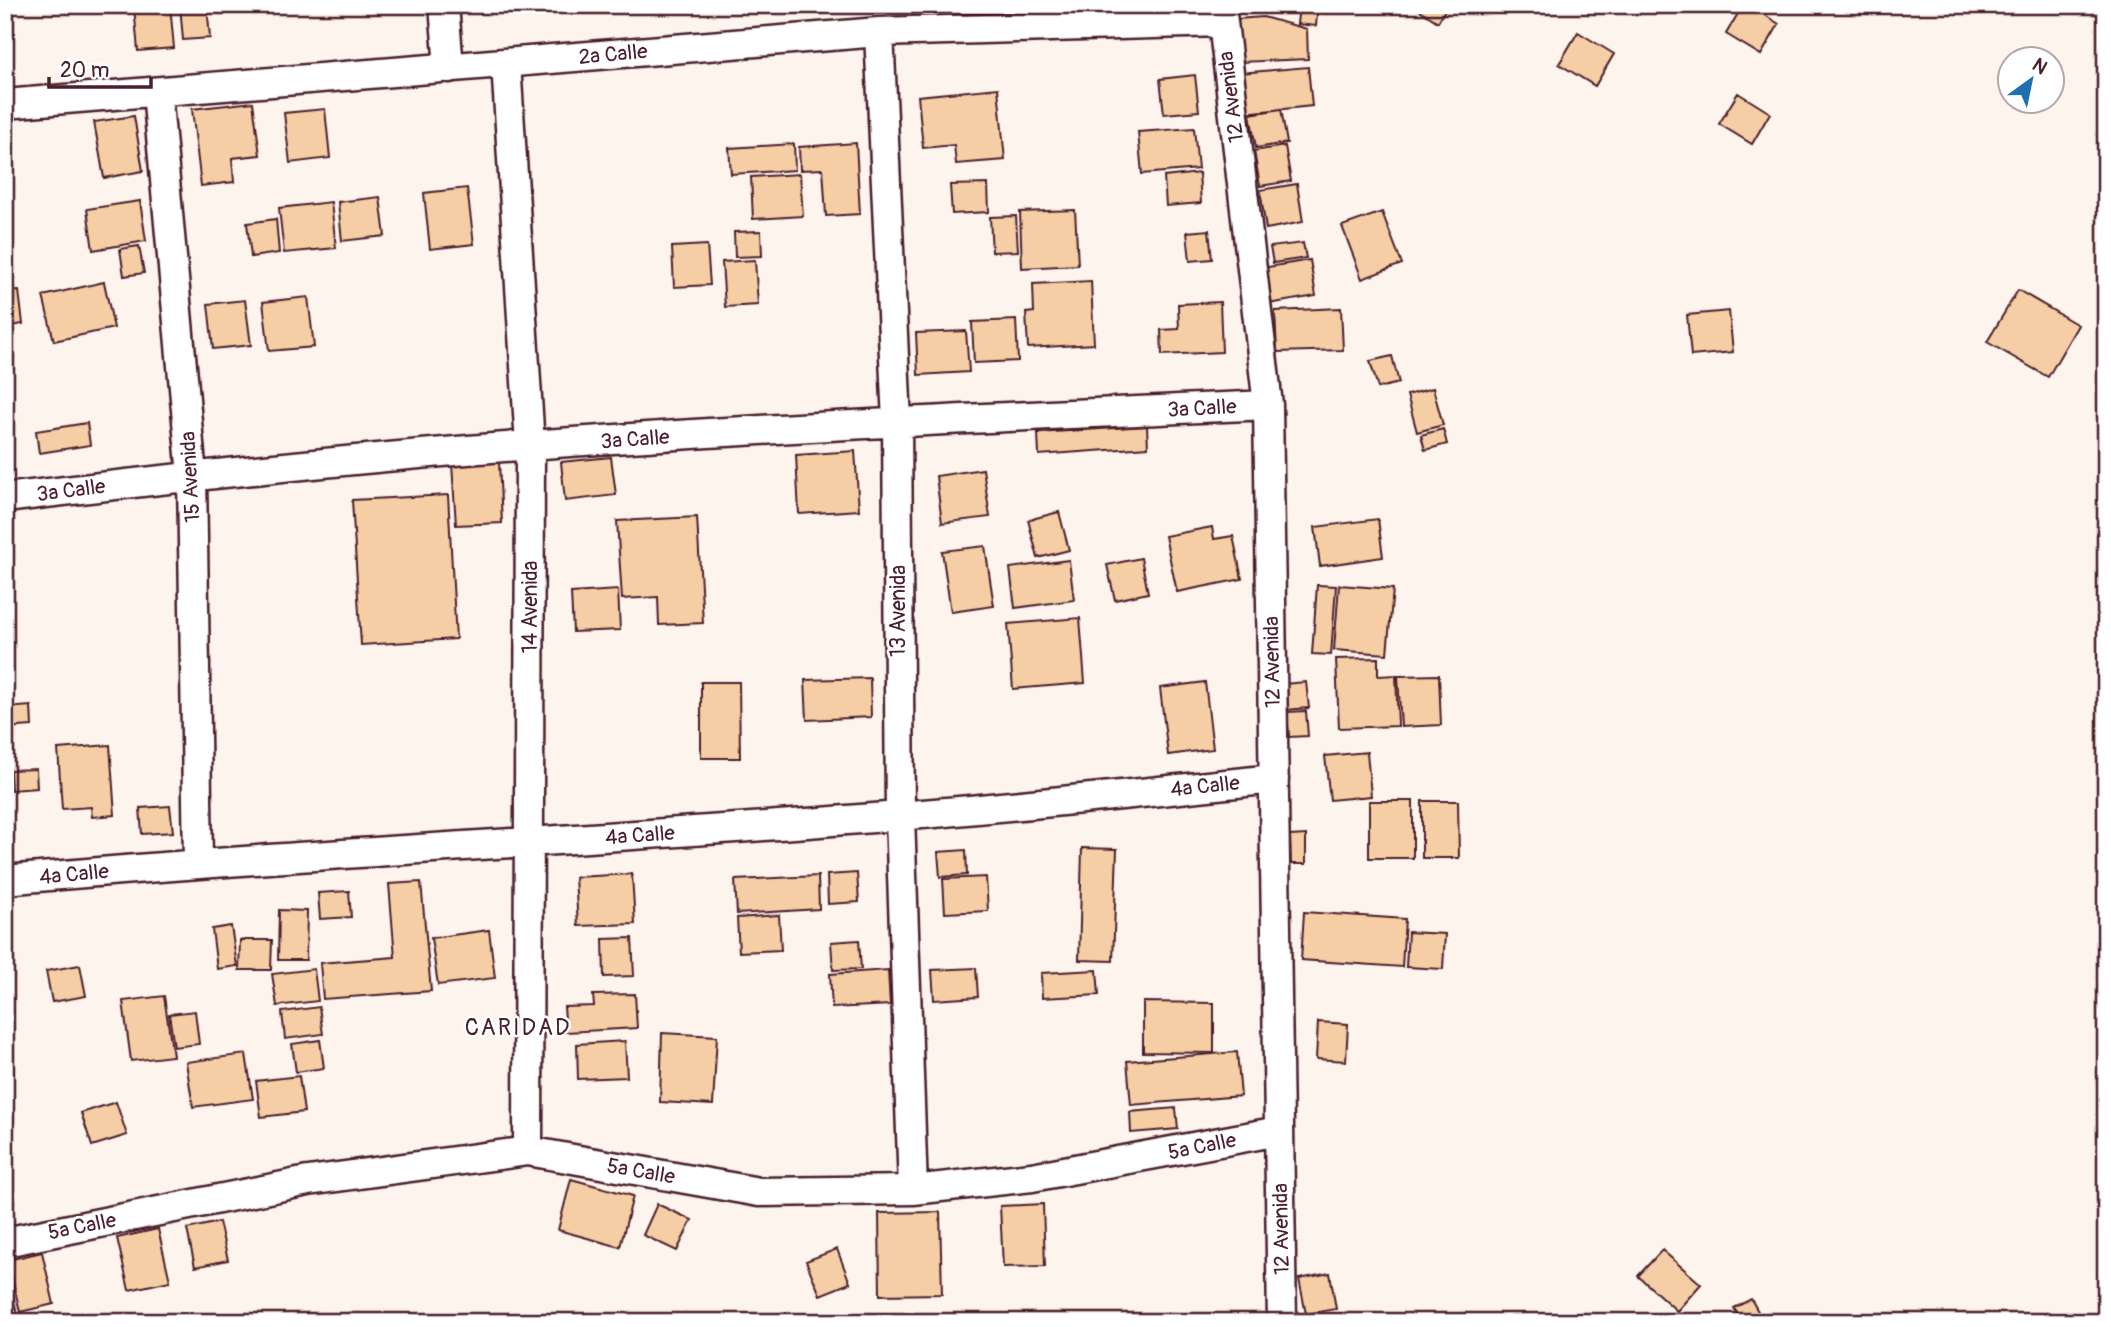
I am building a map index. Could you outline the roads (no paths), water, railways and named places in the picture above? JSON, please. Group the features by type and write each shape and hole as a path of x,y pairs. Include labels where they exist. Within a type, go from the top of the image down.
{"street":[{"path":"444,5 449,68"},
{"name":"2a Calle","path":"5,104 879,32 1221,13"},
{"name":"12 Avenida","path":"1221,13 1268,405 1282,1322"},
{"name":"13 Avenida","path":"879,32 897,422 900,816 913,1190"},
{"name":"14 Avenida","path":"506,63 530,445 528,1151"},
{"name":"15 Avenida","path":"156,92 192,476 198,862"},
{"name":"3a Calle","path":"5,498 192,476 530,445 897,422 1268,405"},
{"name":"4a Calle","path":"5,880 198,862 530,843 900,816 1274,779"},
{"name":"5a Calle","path":"5,1242 308,1181 528,1151 759,1192 913,1190 1032,1177 1279,1132"}],"district":[{"name":"CARIDAD","path":"518,1027"}]}
